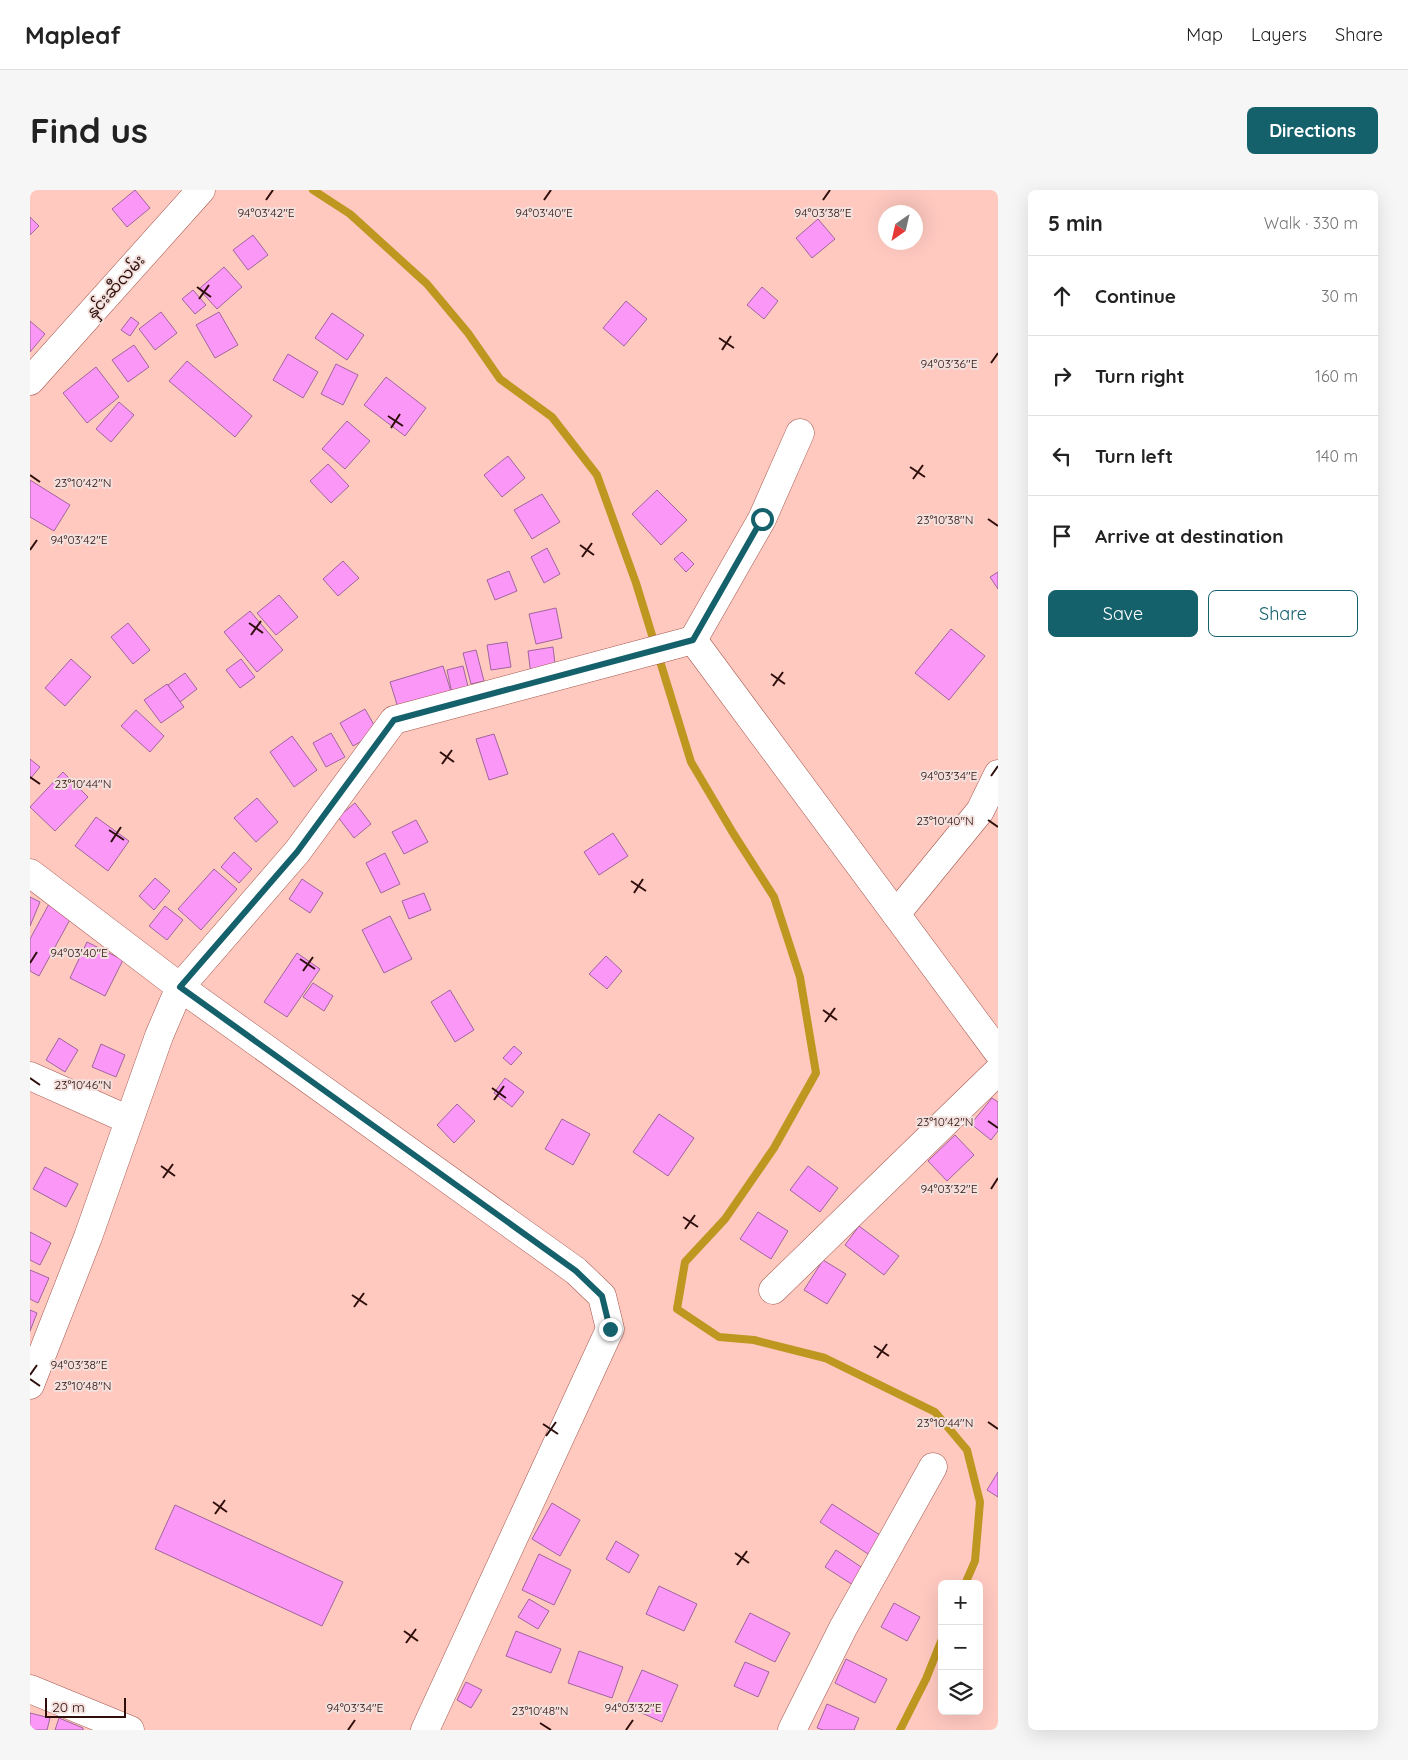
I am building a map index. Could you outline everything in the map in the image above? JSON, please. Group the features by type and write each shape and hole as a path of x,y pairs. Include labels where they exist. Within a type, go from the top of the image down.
{"street":[{"name":"နှင်းဆီလမ်း","path":"30,382 201,190"},
{"path":"30,1385 88,1237 159,1036 180,987 297,852 394,720 683,642 762,519 800,433"},
{"path":"683,642 896,914 998,1052"},
{"path":"896,914 980,811 998,774"},
{"path":"30,873 180,987 576,1271 602,1296 610,1329 425,1730"},
{"path":"773,1290 998,1071"},
{"path":"30,1076 129,1120"},
{"path":"792,1730 843,1628 933,1467"},
{"path":"30,1689 130,1730"}],"building":[{"path":"135,190 150,208 127,227 112,209"},
{"path":"30,217 39,226 30,235"},
{"path":"818,219 835,239 812,258 796,238"},
{"path":"253,235 268,255 248,270 233,250"},
{"path":"224,267 242,287 217,309 199,289"},
{"path":"762,287 778,301 764,319 747,305"},
{"path":"193,290 206,305 195,314 182,299"},
{"path":"626,301 647,319 624,346 603,328"},
{"path":"161,312 177,333 155,350 139,329"},
{"path":"219,312 238,345 215,358 196,325"},
{"path":"332,313 364,335 347,360 315,338"},
{"path":"131,317 139,323 130,336 121,330"},
{"path":"30,321 45,334 30,352"},
{"path":"134,345 149,367 128,382 112,360"},
{"path":"288,354 318,372 303,398 273,380"},
{"path":"187,361 252,416 235,437 169,381"},
{"path":"336,364 358,375 343,405 321,394"},
{"path":"96,367 119,397 87,423 63,393"},
{"path":"386,377 426,408 405,436 364,405"},
{"path":"119,402 134,415 111,442 96,429"},
{"path":"347,421 370,441 345,469 322,449"},
{"path":"508,456 525,478 502,497 484,475"},
{"path":"328,464 349,486 331,503 310,481"},
{"path":"30,480 70,505 54,531 30,517"},
{"path":"657,490 687,520 661,545 632,514"},
{"path":"542,494 560,522 532,539 514,510"},
{"path":"547,548 560,574 544,583 531,557"},
{"path":"682,552 694,564 686,572 674,559"},
{"path":"343,561 359,578 338,596 323,579"},
{"path":"509,571 517,591 495,600 487,580"},
{"path":"998,572 998,589 990,577"},
{"path":"279,595 298,617 276,635 257,613"},
{"path":"556,608 562,638 536,644 529,614"},
{"path":"250,611 283,650 257,672 224,632"},
{"path":"128,623 150,650 133,664 111,637"},
{"path":"951,629 985,656 949,700 915,673"},
{"path":"507,642 511,667 491,670 487,645"},
{"path":"553,647 556,672 531,675 528,651"},
{"path":"476,650 484,681 471,684 463,653"},
{"path":"71,659 91,677 65,706 45,688"},
{"path":"241,659 255,677 240,688 226,670"},
{"path":"443,666 453,698 400,714 390,682"},
{"path":"463,666 470,695 453,698 447,670"},
{"path":"185,673 197,689 180,702 168,685"},
{"path":"167,684 184,707 161,723 144,700"},
{"path":"365,709 378,732 353,746 340,723"},
{"path":"136,710 164,736 150,752 121,726"},
{"path":"331,733 345,757 326,767 313,743"},
{"path":"494,734 508,774 489,780 476,739"},
{"path":"292,736 317,770 294,787 270,752"},
{"path":"30,759 40,767 30,779"},
{"path":"63,772 88,797 55,831 30,807"},
{"path":"257,798 278,822 256,842 234,818"},
{"path":"355,803 371,824 354,838 338,817"},
{"path":"96,817 129,841 108,871 75,846"},
{"path":"416,820 428,842 404,854 392,832"},
{"path":"613,833 628,856 599,875 584,852"},
{"path":"234,852 252,869 239,883 221,867"},
{"path":"385,853 400,884 381,893 366,863"},
{"path":"214,869 237,889 201,930 178,909"},
{"path":"155,878 170,891 154,910 139,896"},
{"path":"302,879 323,893 310,913 289,899"},
{"path":"424,893 431,910 409,919 402,901"},
{"path":"30,897 40,902 30,926"},
{"path":"49,904 72,916 39,976 30,971 30,939"},
{"path":"165,906 183,920 167,940 149,926"},
{"path":"390,916 412,959 384,973 362,930"},
{"path":"87,942 123,960 105,996 70,978"},
{"path":"297,953 320,969 287,1017 264,1002"},
{"path":"606,956 622,971 607,989 589,974"},
{"path":"313,983 333,996 324,1011 303,997"},
{"path":"450,990 474,1030 455,1042 431,1002"},
{"path":"59,1038 78,1050 65,1072 46,1060"},
{"path":"101,1044 125,1055 116,1077 92,1067"},
{"path":"514,1046 522,1053 511,1065 503,1058"},
{"path":"505,1078 524,1092 512,1107 494,1093"},
{"path":"992,1098 998,1102 998,1131 991,1140 971,1124"},
{"path":"457,1104 475,1121 454,1143 437,1125"},
{"path":"659,1114 694,1138 668,1176 633,1152"},
{"path":"562,1119 590,1134 573,1165 545,1149"},
{"path":"955,1135 974,1155 947,1181 928,1161"},
{"path":"808,1166 838,1188 820,1212 790,1190"},
{"path":"45,1167 78,1184 66,1207 33,1189"},
{"path":"758,1212 788,1231 771,1259 740,1239"},
{"path":"859,1226 899,1256 884,1275 845,1245"},
{"path":"30,1232 51,1243 40,1265 30,1260"},
{"path":"823,1260 846,1274 827,1304 804,1290"},
{"path":"30,1270 49,1278 38,1303 30,1299"},
{"path":"30,1310 37,1313 30,1331"},
{"path":"998,1472 998,1497 987,1490"},
{"path":"552,1503 580,1520 560,1556 532,1539"},
{"path":"832,1504 883,1537 871,1556 820,1522"},
{"path":"175,1505 343,1582 322,1626 155,1549"},
{"path":"616,1541 639,1555 629,1573 606,1559"},
{"path":"836,1550 864,1569 853,1585 825,1567"},
{"path":"539,1554 571,1570 554,1605 522,1590"},
{"path":"659,1586 697,1604 684,1631 646,1614"},
{"path":"529,1599 549,1611 538,1629 518,1617"},
{"path":"894,1603 920,1617 907,1641 881,1627"},
{"path":"750,1613 790,1633 775,1662 735,1642"},
{"path":"516,1631 561,1649 551,1673 506,1656"},
{"path":"579,1651 623,1667 612,1698 568,1683"},
{"path":"846,1659 887,1679 875,1703 835,1683"},
{"path":"745,1662 769,1672 758,1697 734,1686"},
{"path":"642,1670 678,1685 662,1722 626,1706"},
{"path":"466,1682 482,1690 471,1708 457,1700"},
{"path":"827,1704 859,1718 854,1730 823,1730 817,1728"},
{"path":"30,1713 50,1718 47,1730 30,1730"},
{"path":"59,1718 83,1728 83,1730 55,1730"}],"waterway":[{"path":"313,190 350,214 427,284 468,333 500,379 552,417 597,475 636,583 691,762 774,897 800,977 816,1073 774,1148 725,1219 685,1262 677,1309 719,1337 754,1340 825,1358 935,1412 967,1450 980,1502 975,1561 967,1580"},
{"path":"900,1730 926,1679 938,1649"}],"route":[{"path":"610,1329 602,1296 576,1271 180,987 297,852 394,720 693,640 762,519"}]}
